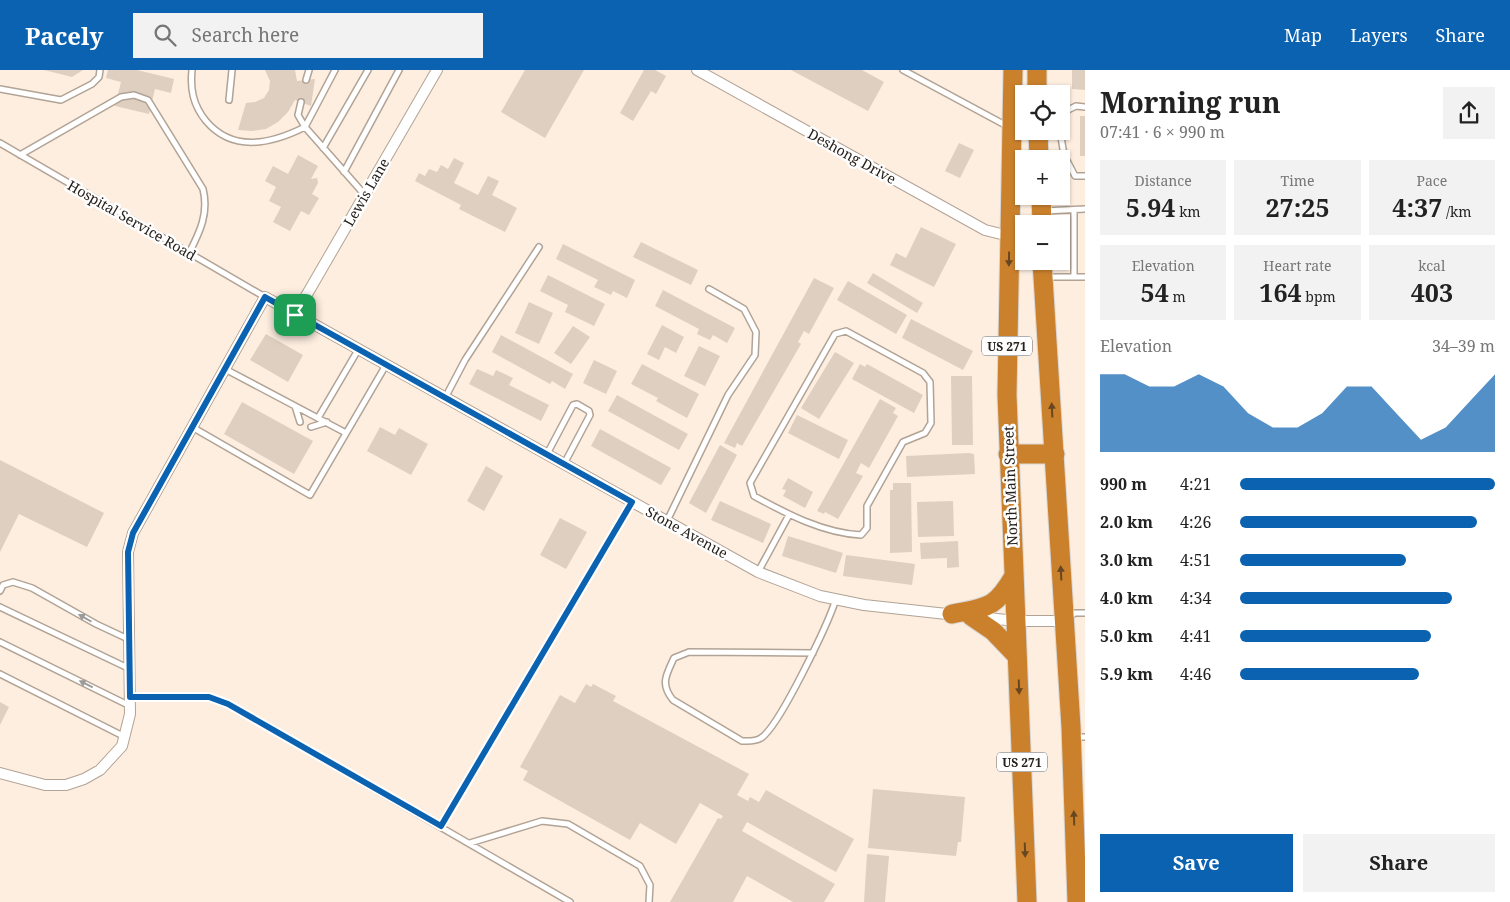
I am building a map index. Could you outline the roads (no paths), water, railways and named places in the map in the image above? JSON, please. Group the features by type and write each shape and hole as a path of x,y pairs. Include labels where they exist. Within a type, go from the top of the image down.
{"highway":[{"name":"North Main Street","path":"1013,70 1012,128 1015,215"},
{"path":"1037,70 1037,85"},
{"name":"North Main Street","path":"1015,255 1007,395 1008,454 1027,902"},
{"name":"US 271","path":"1042,270 1064,621 1078,737 1077,902"},
{"path":"1008,454 1054,454"},
{"path":"962,615 993,604 999,599 1014,576"},
{"path":"962,615 993,631 1017,656"}],"street":[{"name":"Lewis Lane","path":"295,315 437,70"},
{"name":"Deshong Drive","path":"697,70 985,230 1015,237"},
{"name":"Stone Avenue","path":"265,297 758,572 820,596 864,606 1016,621 1064,621"},
{"path":"0,773 45,785 66,785 84,780 100,770 122,746 130,702 128,552 133,533 265,297"}],"lane":[{"path":"0,89 61,100 92,84 99,77 100,70"},
{"path":"192,70 190,87 198,111 212,128 230,141 256,143 285,137 305,127 335,70"},
{"path":"229,100 232,70"},
{"path":"306,80 309,70"},
{"path":"323,148 368,70"},
{"path":"344,172 400,70"},
{"path":"903,70 1012,128"},
{"path":"20,155 121,97 134,95 148,100 203,189 206,201 203,221 189,253"},
{"path":"301,102 298,115 305,127 364,195"},
{"path":"1070,109 1076,106 1085,107"},
{"path":"1061,140 1064,155 1075,176 1085,176"},
{"name":"Hospital Service Road","path":"0,143 265,297"},
{"path":"1041,210 1085,209"},
{"path":"1074,210 1074,277"},
{"path":"445,398 465,360 539,247"},
{"path":"1046,270 1074,277 1085,277"},
{"path":"667,522 728,395 755,355 756,332 744,309 709,290"},
{"path":"846,331 923,373 930,382 931,423 925,433 903,442 867,506 867,528 861,535 843,534 789,515 754,496 750,483 835,334 846,331"},
{"path":"318,418 358,350"},
{"path":"191,427 310,495 386,365"},
{"path":"224,368 346,432"},
{"path":"546,454 573,405 577,404 589,411 590,415 564,464"},
{"path":"295,406 300,422"},
{"path":"311,427 326,422"},
{"path":"441,826 632,502"},
{"path":"758,572 789,515"},
{"path":"0,591 3,585 13,582 32,588 96,624 129,639"},
{"path":"813,653 689,652 674,658 665,678 666,690 674,700 742,741 752,742 761,738 774,723 813,653 827,626 836,600"},
{"path":"0,607 130,669"},
{"path":"1064,621 1075,612 1085,612"},
{"path":"0,642 130,702 209,697 228,704 570,902"},
{"path":"0,674 125,737"},
{"path":"470,843 542,821 568,824 640,866 650,885 649,902"}]}
